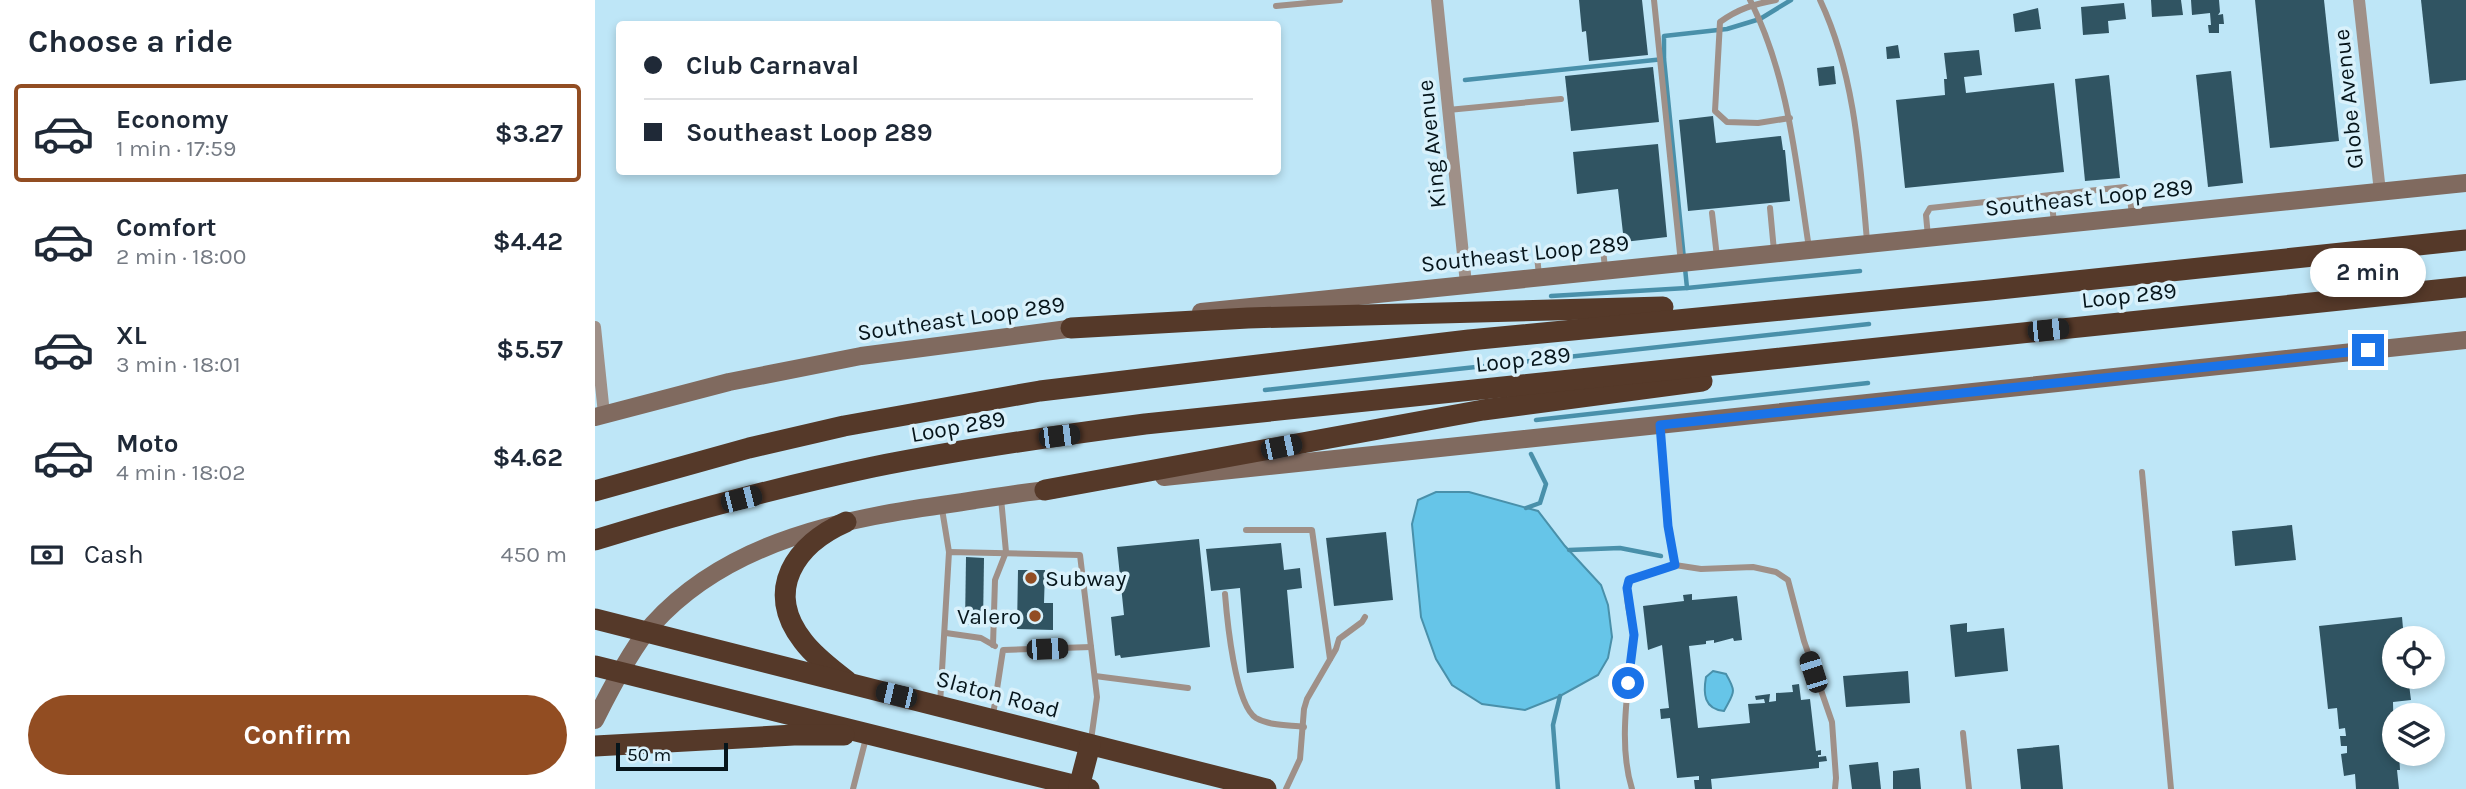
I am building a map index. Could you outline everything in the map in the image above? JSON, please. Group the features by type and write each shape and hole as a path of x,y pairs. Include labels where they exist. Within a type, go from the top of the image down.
{"highway":[{"name":"Loop 289","path":"595,491 749,448 843,426 1040,391 1443,343 2466,240"},
{"path":"1071,328 1248,318 1736,304 1916,285 1990,290"},
{"name":"Loop 289","path":"595,540 741,499 871,468 1059,436 1173,421 2466,287"},
{"path":"1045,490 1483,410 1833,364 1995,336"},
{"path":"846,522 827,530 803,551 789,575 785,593 791,620 802,640 852,684"},
{"name":"Slaton Road","path":"595,619 1266,789"},
{"path":"595,666 1082,788 1090,745"},
{"path":"595,746 867,733"}],"main road":[{"name":"Southeast Loop 289","path":"600,415 729,382 861,355 1245,306 2466,183"},
{"path":"595,720 647,632 685,593 732,562 786,538 846,522 1045,490 2466,340"}],"street":[{"name":"King Avenue","path":"1437,0 1466,284"},
{"name":"Globe Avenue","path":"2358,0 2380,192"},
{"path":"595,330 600,415"}],"lane":[{"path":"1276,6 1340,0"},
{"path":"1654,0 1681,263"},
{"path":"1776,0 1751,2 1720,22 1715,111 1727,122 1758,124 1790,118"},
{"path":"1820,0 1830,21 1841,58 1858,144 1867,245"},
{"path":"1751,2 1763,25 1790,118 1809,250"},
{"path":"1448,110 1561,99"},
{"path":"1928,238 1926,215 1930,208 2125,187 2129,190 2132,217"},
{"path":"2051,195 2055,225"},
{"path":"1770,208 1774,254"},
{"path":"1712,213 1718,259"},
{"path":"1602,240 1605,270"},
{"path":"1537,247 1539,276"},
{"path":"1660,425 1668,526 1675,565"},
{"path":"2142,472 2171,789"},
{"path":"993,645 995,580 1006,552 1000,496"},
{"path":"940,705 949,552 941,505"},
{"path":"1246,530 1312,530 1329,659"},
{"path":"949,552 1080,555 1097,697 1090,745"},
{"path":"1632,789 1626,750 1626,707 1634,635 1627,588 1629,580 1635,577 1675,565 1701,569 1753,567 1776,572 1788,580 1810,662 1832,722 1835,789"},
{"path":"1225,594 1233,662 1246,704 1254,717 1272,724 1304,727"},
{"path":"1286,789 1299,764 1307,699 1339,639 1365,617"},
{"path":"946,633 981,638 1003,650 1091,647"},
{"path":"993,720 1003,650"},
{"path":"1095,676 1188,688"},
{"path":"853,789 867,733"},
{"path":"1963,733 1969,789"}],"water":[{"path":"1436,492 1469,492 1538,511 1565,546 1601,585 1608,605 1612,637 1608,658 1598,675 1560,696 1525,710 1482,704 1452,685 1436,659 1421,617 1412,524 1418,500"},
{"path":"1713,671 1726,674 1732,685 1732,696 1724,711 1712,707 1706,700 1706,677"}],"building":[{"path":"1579,0 1642,0 1648,55 1589,61 1586,31 1582,32"},
{"path":"2151,0 2181,0 2183,15 2152,17"},
{"path":"2191,0 2219,0 2218,15 2223,14 2224,24 2219,24 2219,33 2209,33 2210,13 2192,15"},
{"path":"2255,0 2324,0 2339,141 2270,148"},
{"path":"2421,0 2466,0 2466,80 2430,84"},
{"path":"2124,3 2126,19 2108,21 2109,33 2083,35 2081,7"},
{"path":"2038,8 2041,29 2015,32 2013,14"},
{"path":"1898,45 1900,58 1887,59 1886,47"},
{"path":"1979,50 1982,75 1964,77 1966,93 2054,83 2064,172 1905,188 1896,100 1945,95 1944,79 1947,79 1944,53"},
{"path":"1834,66 1836,84 1819,86 1817,68"},
{"path":"1653,67 1659,122 1571,131 1565,76"},
{"path":"2231,71 2243,183 2208,187 2196,75"},
{"path":"2109,75 2120,178 2085,181 2075,79"},
{"path":"1713,116 1716,143 1781,136 1790,201 1688,211 1679,120"},
{"path":"1658,144 1667,237 1624,242 1618,189 1577,194 1573,152"},
{"path":"2292,525 2296,560 2235,566 2232,531"},
{"path":"1386,532 1393,600 1334,606 1326,538"},
{"path":"1199,539 1210,647 1121,658 1120,655 1115,656 1111,617 1124,615 1117,547"},
{"path":"1281,543 1284,570 1300,568 1302,588 1287,590 1294,668 1247,673 1240,588 1211,591 1206,549"},
{"name":"Valero","path":"966,557 984,558 983,625 965,625"},
{"name":"Valero","path":"1018,570 1045,570 1044,603 1053,603 1053,630 1017,629"},
{"path":"1692,594 1692,600 1737,596 1742,640 1734,641 1733,638 1714,643 1714,640 1689,646 1698,728 1750,723 1748,704 1765,703 1764,699 1756,700 1755,696 1770,694 1769,702 1776,701 1776,693 1793,692 1792,685 1799,684 1801,700 1810,699 1816,751 1821,750 1818,757 1826,756 1827,761 1819,762 1819,768 1711,779 1712,789 1695,789 1694,780 1699,780 1699,776 1677,778 1670,718 1661,719 1660,709 1669,708 1662,645 1648,650 1643,606 1684,601 1683,595"},
{"path":"2402,617 2403,626 2382,626 2382,689 2410,689 2411,700 2382,703 2382,766 2400,766 2400,770 2397,770 2399,789 2356,789 2355,774 2344,776 2341,754 2347,753 2347,746 2341,746 2340,736 2346,736 2345,728 2339,729 2337,708 2328,709 2319,626"},
{"path":"1967,623 1967,632 2004,628 2008,671 1955,677 1950,625"},
{"path":"1908,671 1910,703 1846,707 1843,676"},
{"path":"2059,745 2063,789 2021,789 2017,749"},
{"path":"1878,762 1881,789 1852,789 1849,765"},
{"path":"1919,768 1921,789 1893,789 1893,771"}],"waterway":[{"path":"1664,59 1664,36 1727,29 1760,19 1791,0"},
{"path":"1465,80 1664,59 1684,259"},
{"path":"1551,296 1687,288 1685,268"},
{"path":"1687,288 1860,271"},
{"path":"1265,390 1869,324"},
{"path":"1536,420 1868,383"},
{"path":"1526,508 1540,503 1546,484 1531,454"},
{"path":"1569,550 1620,548 1661,556"},
{"path":"1558,789 1553,725 1560,696"}],"place":[{"name":"Subway","path":"1031,578"},
{"name":"Valero","path":"1035,616"}],"route":[{"path":"1628,683 1634,635 1627,588 1629,580 1675,565 1668,526 1660,425 2368,350"}]}
